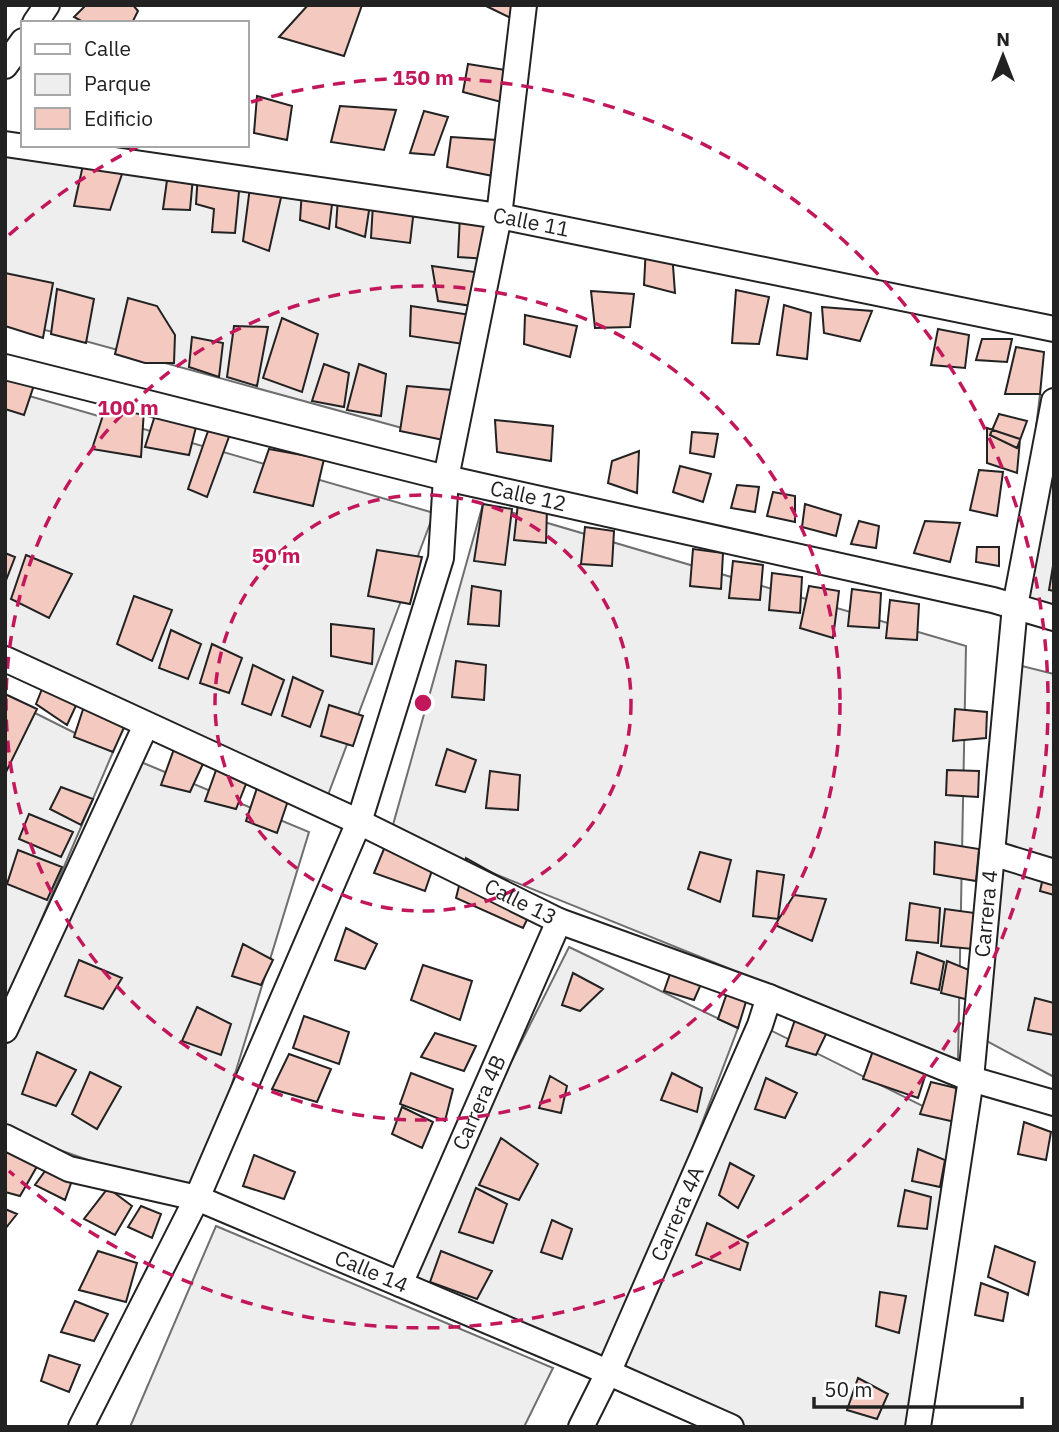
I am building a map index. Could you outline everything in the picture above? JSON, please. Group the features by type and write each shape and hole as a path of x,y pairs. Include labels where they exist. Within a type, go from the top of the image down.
{"street":[{"path":"36,21 47,5"},
{"path":"81,1427 197,1198 359,822 441,558 446,478 499,216 524,5"},
{"path":"5,66 21,44"},
{"name":"Calle 11","path":"26,147 499,216 1054,329"},
{"name":"Calle 12","path":"5,367 446,478 1015,606 1054,618"},
{"name":"Carrera 4","path":"919,1427 971,1079 1015,606 1054,401"},
{"name":"Calle 13","path":"5,659 359,822 559,921 769,997 971,1079 1054,1103"},
{"path":"5,1030 146,725"},
{"path":"992,853 1054,872"},
{"name":"Carrera 4B","path":"400,1284 559,921"},
{"name":"Carrera 4A","path":"581,1427 608,1373 760,1025 769,997"},
{"name":"Calle 14","path":"5,1137 69,1169 197,1198 731,1427"}],"green space":[{"path":"5,145 491,221 453,442 5,319"},
{"path":"5,389 434,513 325,803 5,655"},
{"path":"1040,394 1054,407 1054,619 1015,606"},
{"path":"483,504 966,646 958,1061 391,832"},
{"path":"1010,663 1054,674 1054,1077 981,1038"},
{"path":"5,698 113,752 5,1005"},
{"path":"141,762 309,832 197,1198 5,1131 5,1036"},
{"path":"569,947 738,1028 615,1353 760,1025 955,1122 916,1427 731,1427 400,1284"},
{"path":"216,1226 553,1368 524,1427 130,1427"}],"building":[{"path":"86,5 133,5 138,11 133,21 81,21 74,17"},
{"path":"308,5 362,5 344,56 279,37"},
{"path":"484,5 515,5 513,19"},
{"path":"468,64 517,72 513,105 463,92"},
{"path":"257,96 292,106 287,140 254,133"},
{"path":"340,106 396,110 384,150 331,142"},
{"path":"424,111 448,117 434,155 410,153"},
{"path":"451,137 497,140 493,176 447,167"},
{"path":"85,156 126,162 110,210 74,206"},
{"path":"168,173 193,177 190,210 163,209"},
{"path":"198,174 240,181 235,233 212,232 214,209 196,204"},
{"path":"250,187 282,193 269,251 243,241"},
{"path":"302,190 333,196 329,229 300,220"},
{"path":"338,198 370,204 365,237 336,227"},
{"path":"373,204 414,209 410,243 371,238"},
{"path":"460,215 491,221 488,259 458,257"},
{"path":"646,246 672,252 675,293 644,285"},
{"path":"432,266 482,273 479,307 438,301"},
{"path":"5,273 53,283 43,338 5,326"},
{"path":"57,289 94,299 86,343 51,334"},
{"path":"736,290 769,297 759,344 732,343"},
{"path":"591,291 634,294 630,327 595,328"},
{"path":"128,298 157,306 175,335 174,363 145,363 115,354"},
{"path":"784,305 811,313 807,359 777,355"},
{"path":"411,306 471,315 463,344 410,336"},
{"path":"822,307 872,311 860,341 824,333"},
{"path":"525,315 577,326 570,357 524,344"},
{"path":"282,318 318,334 302,392 263,378"},
{"path":"234,326 268,327 257,386 227,377"},
{"path":"938,329 969,335 965,368 931,365"},
{"path":"192,337 223,343 219,377 189,367"},
{"path":"982,339 1012,339 1007,362 976,360"},
{"path":"1016,347 1044,352 1040,394 1005,394"},
{"path":"324,364 349,373 344,407 312,401"},
{"path":"359,364 386,374 381,416 347,410"},
{"path":"5,375 34,385 24,415 5,409"},
{"path":"407,386 463,391 453,442 400,431"},
{"path":"107,403 144,409 141,457 92,449"},
{"path":"157,409 197,423 189,455 145,447"},
{"path":"999,414 1027,421 1017,448 990,435"},
{"path":"495,420 553,426 551,461 497,452"},
{"path":"987,428 1020,439 1017,473 987,463"},
{"path":"208,431 230,434 207,497 188,489"},
{"path":"692,432 718,434 714,457 690,453"},
{"path":"269,449 324,459 313,506 254,492"},
{"path":"639,451 637,493 608,483 612,461"},
{"path":"680,466 711,474 703,502 673,492"},
{"path":"979,470 1003,472 997,516 970,510"},
{"path":"737,485 759,487 755,512 731,508"},
{"path":"773,492 795,496 795,522 767,516"},
{"path":"518,503 547,508 546,543 514,540"},
{"path":"483,504 512,509 505,565 474,561"},
{"path":"805,504 841,515 836,536 802,527"},
{"path":"859,521 879,526 876,548 851,544"},
{"path":"925,521 960,523 950,562 914,553"},
{"path":"585,527 614,531 612,566 581,564"},
{"path":"977,547 999,547 999,566 976,562"},
{"path":"693,549 723,553 721,589 690,586"},
{"path":"377,550 422,557 410,604 368,596"},
{"path":"5,553 15,557 5,583"},
{"path":"26,555 72,574 49,618 11,599"},
{"path":"1054,560 1054,591 1049,590"},
{"path":"733,561 763,565 760,600 729,598"},
{"path":"772,573 802,577 800,613 769,610"},
{"path":"472,586 501,591 499,626 468,624"},
{"path":"809,586 839,591 833,638 800,628"},
{"path":"852,589 881,593 879,628 848,626"},
{"path":"134,596 172,610 152,661 117,644"},
{"path":"890,600 919,604 917,640 886,638"},
{"path":"331,624 374,629 372,664 331,656"},
{"path":"171,630 201,644 188,679 159,668"},
{"path":"212,644 242,658 229,693 200,683"},
{"path":"456,661 486,665 484,700 452,697"},
{"path":"253,665 284,680 271,715 242,704"},
{"path":"293,677 323,691 310,727 282,716"},
{"path":"46,679 80,697 67,725 36,704"},
{"path":"5,694 37,709 5,774"},
{"path":"88,694 131,712 113,752 74,737"},
{"path":"329,705 363,716 353,746 321,736"},
{"path":"955,709 987,712 986,738 953,741"},
{"path":"178,738 208,753 190,792 161,785"},
{"path":"447,749 476,760 465,792 436,785"},
{"path":"220,759 250,774 236,809 205,801"},
{"path":"947,770 979,771 978,797 946,795"},
{"path":"490,771 520,775 518,810 486,808"},
{"path":"262,773 292,789 277,833 246,821"},
{"path":"61,787 93,799 81,825 50,809"},
{"path":"29,814 73,832 61,857 19,839"},
{"path":"391,832 437,856 425,891 374,873"},
{"path":"935,842 979,849 976,881 934,874"},
{"path":"18,850 62,867 47,900 7,884"},
{"path":"700,852 731,860 720,902 688,889"},
{"path":"466,858 538,897 523,928 456,898"},
{"path":"1047,860 1054,863 1054,895 1040,891"},
{"path":"757,871 784,875 778,919 753,916"},
{"path":"794,895 826,899 812,941 775,925"},
{"path":"910,903 940,908 938,943 906,940"},
{"path":"945,909 975,913 973,949 941,946"},
{"path":"346,928 377,944 365,969 335,960"},
{"path":"243,944 273,960 261,985 232,976"},
{"path":"917,952 944,962 939,990 911,983"},
{"path":"79,960 122,978 103,1009 65,996"},
{"path":"675,960 705,975 694,1000 664,991"},
{"path":"947,961 974,972 969,1000 941,993"},
{"path":"423,965 472,981 460,1020 411,1000"},
{"path":"573,973 603,989 580,1011 562,1005"},
{"path":"729,987 748,995 738,1028 718,1019"},
{"path":"1035,998 1054,1003 1054,1035 1028,1030"},
{"path":"197,1007 231,1024 221,1055 182,1041"},
{"path":"797,1014 828,1030 816,1055 786,1046"},
{"path":"304,1016 349,1032 339,1064 293,1048"},
{"path":"435,1033 476,1046 464,1071 421,1057"},
{"path":"874,1048 926,1073 918,1098 863,1079"},
{"path":"37,1052 76,1070 56,1106 22,1094"},
{"path":"289,1054 331,1069 317,1102 272,1089"},
{"path":"90,1072 121,1087 97,1129 72,1114"},
{"path":"411,1073 453,1089 445,1121 400,1104"},
{"path":"672,1073 702,1088 697,1112 661,1100"},
{"path":"550,1076 567,1086 561,1113 539,1108"},
{"path":"766,1078 797,1093 785,1118 755,1109"},
{"path":"931,1082 956,1088 955,1122 920,1114"},
{"path":"402,1107 433,1122 422,1148 392,1134"},
{"path":"1024,1122 1051,1132 1046,1160 1018,1154"},
{"path":"501,1138 538,1164 519,1200 479,1185"},
{"path":"5,1143 43,1156 20,1196 5,1192"},
{"path":"918,1149 945,1160 940,1187 912,1181"},
{"path":"254,1155 295,1172 284,1199 243,1186"},
{"path":"53,1160 75,1172 65,1200 35,1185"},
{"path":"730,1163 754,1176 738,1208 719,1195"},
{"path":"108,1188 132,1206 115,1235 84,1219"},
{"path":"476,1188 507,1204 493,1243 459,1232"},
{"path":"905,1190 931,1197 927,1229 898,1226"},
{"path":"141,1206 161,1214 152,1238 128,1227"},
{"path":"5,1209 17,1214 5,1229"},
{"path":"552,1220 572,1229 562,1259 541,1252"},
{"path":"707,1223 748,1243 740,1270 696,1255"},
{"path":"995,1246 1035,1262 1028,1295 988,1277"},
{"path":"98,1251 137,1263 126,1302 79,1290"},
{"path":"441,1251 492,1271 477,1299 430,1282"},
{"path":"981,1283 1008,1293 1003,1321 975,1315"},
{"path":"880,1292 906,1296 899,1333 876,1326"},
{"path":"75,1301 108,1314 94,1341 61,1332"},
{"path":"49,1355 80,1365 69,1392 41,1381"},
{"path":"858,1378 888,1394 877,1419 847,1410"}]}
